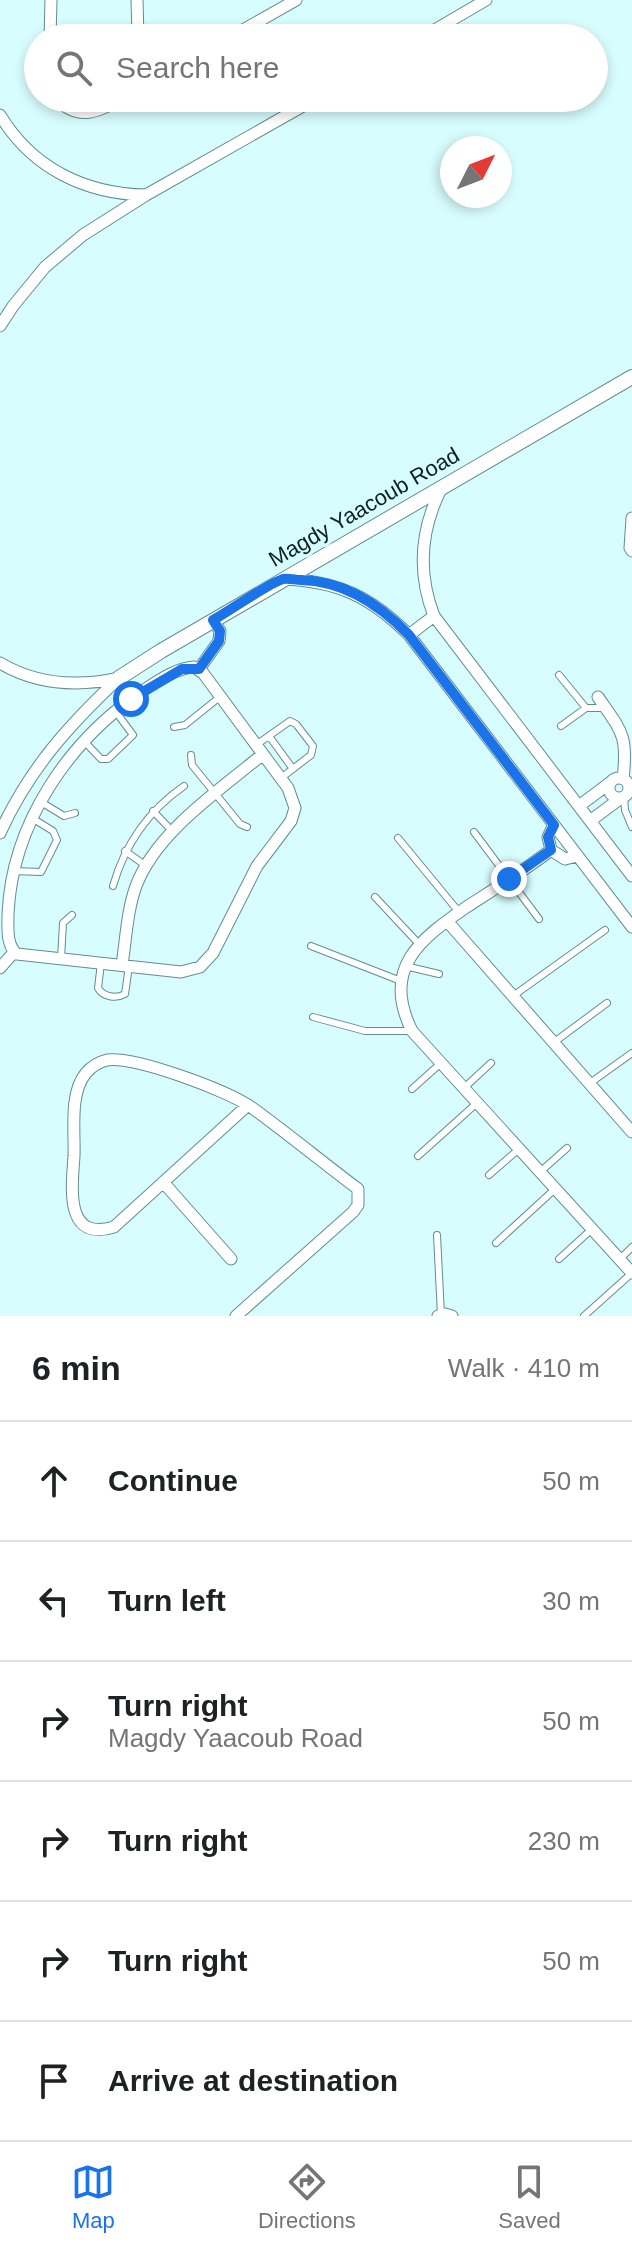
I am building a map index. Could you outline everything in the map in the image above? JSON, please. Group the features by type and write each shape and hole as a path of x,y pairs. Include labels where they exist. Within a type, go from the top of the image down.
{"street":[{"path":"50,24 51,0"},
{"path":"137,0 138,24"},
{"path":"254,24 296,0"},
{"path":"445,24 486,0"},
{"path":"0,326 28,286 63,250 146,195 292,112"},
{"path":"0,115 24,147 61,175 108,192 146,195"},
{"name":"Magdy Yaacoub Road","path":"0,833 26,783 46,754 119,678 213,620 632,377"},
{"path":"442,487 425,529 422,552 422,574 434,616 632,876"},
{"path":"632,518 632,551"},
{"path":"283,579 311,580 339,587 365,598 389,615 409,635 632,927"},
{"path":"409,635 434,616"},
{"path":"199,669 219,641 220,631 213,620"},
{"name":"Magdy Yaacoub Road","path":"0,663 27,676 64,684 119,678"},
{"path":"182,669 199,669 281,778 292,796 294,815 257,866 210,958 200,967 181,972 14,952 10,946 8,924 13,871 32,818 58,775 84,741 116,711 153,684 182,669"},
{"path":"579,806 617,781 629,746 626,730 598,697"},
{"path":"126,966 130,909 145,866 173,832 260,750"},
{"path":"590,821 626,796 628,784 617,781"},
{"path":"554,825 548,837 551,850 565,859 577,856"},
{"path":"551,850 459,912 419,944 405,966 400,996 412,1031 632,1273"},
{"path":"447,921 631,1128"},
{"path":"0,968 14,952"},
{"path":"236,1316 353,1212 360,1197 358,1189 248,1105 194,1080 157,1068 108,1060 88,1071 77,1092 72,1208 77,1217 94,1229 104,1230 114,1227 248,1105"},
{"path":"163,1182 231,1259"}],"lane":[{"path":"559,675 586,708"},
{"path":"174,727 185,725 221,696"},
{"path":"561,726 586,708 606,709"},
{"path":"84,741 101,759 106,760 132,738 132,731 116,711"},
{"path":"260,750 269,736 286,722 293,722 313,746 311,755 281,778"},
{"path":"269,736 293,769"},
{"path":"191,755 192,765 240,824 247,827"},
{"path":"113,886 125,851 153,811 184,786"},
{"path":"626,796 625,810 632,827"},
{"path":"41,802 64,816 75,813"},
{"path":"153,811 173,832"},
{"path":"13,871 41,872 57,840 53,831 32,818"},
{"path":"474,832 539,919"},
{"path":"398,838 459,912"},
{"path":"125,851 145,866"},
{"path":"375,897 419,944"},
{"path":"61,959 63,923 72,915"},
{"path":"513,996 605,930"},
{"path":"311,946 401,981"},
{"path":"101,963 98,988 106,995 125,994 126,966"},
{"path":"405,966 439,974"},
{"path":"553,1043 607,1003"},
{"path":"313,1017 365,1031 412,1031"},
{"path":"589,1084 632,1053"},
{"path":"412,1089 441,1063"},
{"path":"464,1088 491,1063"},
{"path":"418,1156 477,1103"},
{"path":"540,1172 567,1148"},
{"path":"489,1175 519,1149"},
{"path":"496,1243 555,1189"},
{"path":"559,1259 592,1229"},
{"path":"437,1235 444,1316"},
{"path":"619,1259 632,1247"},
{"path":"584,1316 632,1273"}],"route":[{"path":"131,699 182,669 199,669 219,641 220,631 213,620 283,579 311,580 365,598 389,615 409,635 554,825 548,837 551,850 509,879"}]}
